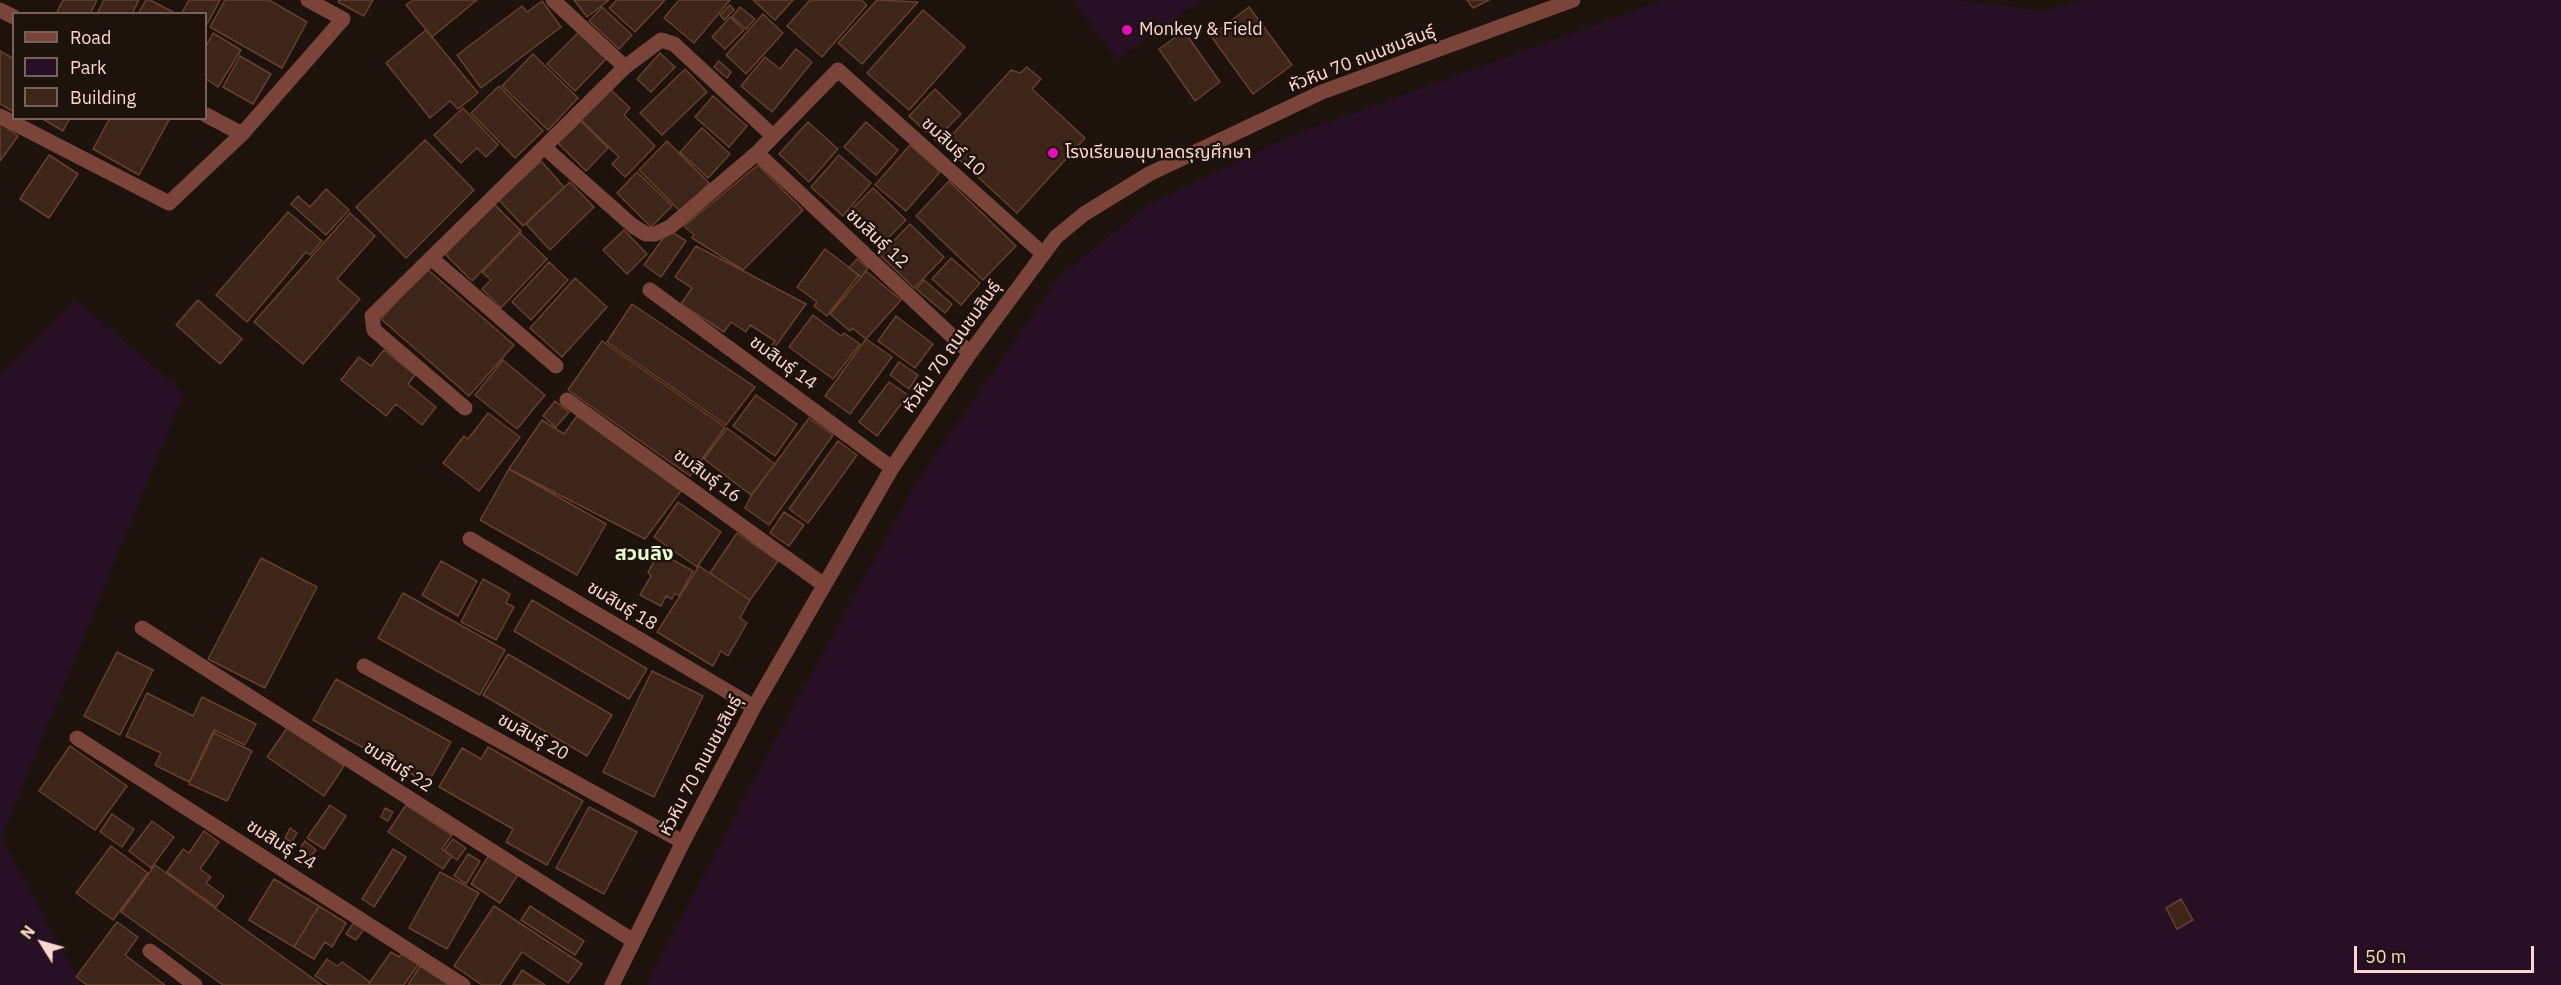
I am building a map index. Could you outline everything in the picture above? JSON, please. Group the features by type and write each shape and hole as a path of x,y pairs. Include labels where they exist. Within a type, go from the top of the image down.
{"street":[{"path":"0,116 169,203 242,134 343,19 308,0"},
{"path":"553,0 626,67"},
{"name":"หัวหิน 70 ถนนชมสินธุ์","path":"612,985 683,842 754,707 892,468 970,353 1056,237 1084,214 1149,174 1322,92 1573,0"},
{"path":"465,408 374,330 372,315 431,258 544,147 626,67 661,40 674,44 773,136 757,153 670,227 655,234 646,234 633,226 544,147"},
{"name":"ชมสินธุ์ 10","path":"773,136 838,70 1042,253"},
{"path":"207,116 242,134"},
{"name":"ชมสินธุ์ 12","path":"757,153 970,353"},
{"path":"431,258 556,366"},
{"name":"ชมสินธุ์ 14","path":"650,290 892,468"},
{"name":"ชมสินธุ์ 16","path":"567,400 824,585"},
{"name":"ชมสินธุ์ 18","path":"470,538 754,707"},
{"name":"ชมสินธุ์ 22","path":"142,627 633,940"},
{"name":"ชมสินธุ์ 20","path":"364,666 683,842"},
{"name":"ชมสินธุ์ 24","path":"77,738 463,985"},
{"path":"150,951 195,985"}],"green space":[{"name":"Monkey & Field","path":"1074,0 1201,0 1117,60"},
{"path":"1663,0 1959,0 2043,11 2082,0 2561,0 2561,985 646,985 776,739 917,482 1060,276 1147,206 1286,138"},
{"path":"75,300 184,392 1,838 81,985 0,985 0,376"}],"building":[{"path":"63,0 97,0 91,12 57,12"},
{"path":"104,0 139,0 133,12 98,12"},
{"path":"146,0 150,0 173,12 139,12"},
{"path":"189,0 220,0 207,24 207,12 183,12"},
{"path":"225,0 269,0 307,22 282,68 210,27"},
{"path":"339,0 373,0 364,16 338,2"},
{"path":"413,0 477,0 432,37 406,5"},
{"path":"574,0 609,0 587,17"},
{"path":"617,0 665,0 635,32 609,8"},
{"path":"679,0 730,0 694,43 664,18"},
{"path":"753,0 793,0 775,20"},
{"path":"810,0 861,0 867,5 822,57 787,26"},
{"path":"877,0 918,2 862,64 838,43"},
{"path":"1467,0 1489,0 1473,8"},
{"path":"542,1 561,27 481,88 457,55 522,6 527,12"},
{"path":"730,5 734,10 724,20 720,15"},
{"path":"602,7 632,35 619,49 589,21"},
{"path":"740,7 755,19 746,29 732,17"},
{"path":"1249,7 1292,65 1253,94 1211,36"},
{"path":"923,10 965,47 909,110 867,73"},
{"path":"763,14 783,33 746,74 726,55"},
{"path":"730,17 744,30 725,49 712,37"},
{"path":"426,30 478,93 458,109 450,101 430,118 386,63"},
{"path":"1184,31 1220,82 1195,101 1159,49"},
{"path":"579,32 606,59 575,91 547,64"},
{"path":"213,33 241,50 218,87 207,80 207,44"},
{"path":"796,49 812,62 772,112 741,86 765,57 780,69"},
{"path":"0,51 12,58 12,111 0,104"},
{"path":"660,53 675,67 651,92 637,79"},
{"path":"533,54 578,98 548,130 502,86"},
{"path":"240,56 271,74 253,104 223,87"},
{"path":"719,61 731,72 727,78 714,67"},
{"path":"1027,67 1041,79 1032,89 1085,138 1017,213 943,145 1011,70 1020,73"},
{"path":"685,69 707,92 662,135 640,113"},
{"path":"499,86 543,131 515,158 471,113"},
{"path":"610,89 630,108 624,115 655,146 625,177 612,164 619,157 580,119"},
{"path":"935,89 961,114 935,140 909,116"},
{"path":"713,96 747,126 729,147 695,117"},
{"path":"463,108 498,145 486,157 477,148 461,163 434,135"},
{"path":"44,120 69,120 63,131"},
{"path":"109,120 169,120 139,175 93,149"},
{"path":"581,121 608,148 586,171 558,143"},
{"path":"808,122 838,149 809,182 779,154"},
{"path":"866,122 898,150 876,175 844,147"},
{"path":"0,123 18,136 0,161"},
{"path":"702,128 730,154 708,178 680,152"},
{"path":"425,140 474,190 406,258 356,207"},
{"path":"667,141 709,183 681,212 639,170"},
{"path":"910,145 940,172 906,211 875,185"},
{"path":"49,155 78,174 49,218 20,199"},
{"path":"839,155 871,183 843,216 811,187"},
{"path":"541,161 564,187 523,226 499,200"},
{"path":"758,165 803,210 743,270 692,238 694,235 684,226"},
{"path":"637,172 672,206 651,227 617,193"},
{"path":"949,181 1016,246 983,280 916,216"},
{"path":"570,182 594,207 550,250 526,224"},
{"path":"873,188 906,220 881,245 848,213"},
{"path":"326,189 349,210 326,235 291,204 298,196 310,207"},
{"path":"494,204 521,231 472,281 445,254"},
{"path":"288,212 322,241 310,255 306,252 247,322 216,295"},
{"path":"350,213 375,236 337,279 360,299 303,364 254,322"},
{"path":"910,224 944,257 914,288 880,255"},
{"path":"624,230 647,254 627,274 603,250"},
{"path":"669,230 686,241 661,277 644,265"},
{"path":"520,233 547,259 501,308 482,289 491,280 482,272"},
{"path":"696,246 806,304 775,347 772,345 775,341 750,325 746,332 731,322 724,332 681,304 692,288 675,277"},
{"path":"825,249 859,275 827,316 814,306 817,302 797,287"},
{"path":"951,258 980,283 961,305 932,279"},
{"path":"857,259 868,268 861,277 849,268"},
{"path":"549,262 568,280 531,320 512,302"},
{"path":"426,268 514,345 469,396 381,319"},
{"path":"866,271 901,300 866,339 852,328 850,331 830,314"},
{"path":"575,278 607,307 562,357 530,328"},
{"path":"924,280 952,304 945,313 916,289"},
{"path":"198,300 242,339 220,364 176,325"},
{"path":"632,304 755,387 726,425 607,342"},
{"path":"813,315 841,336 844,333 860,344 833,379 789,347"},
{"path":"896,316 933,344 915,368 878,341"},
{"path":"866,339 892,357 850,414 825,396"},
{"path":"602,341 725,427 690,476 568,390"},
{"path":"384,350 415,375 408,384 436,407 422,425 396,404 386,416 341,380 359,357 371,366"},
{"path":"503,360 545,395 517,429 475,395"},
{"path":"899,362 918,375 909,389 890,375"},
{"path":"889,382 908,395 877,436 859,422"},
{"path":"756,395 797,424 775,456 733,426"},
{"path":"555,401 569,412 556,427 543,416"},
{"path":"488,413 520,437 479,491 443,463 464,436 468,439"},
{"path":"577,416 681,491 645,539 509,469 542,420 564,434"},
{"path":"809,418 833,435 769,525 745,508 751,496"},
{"path":"727,428 775,464 751,495 704,459"},
{"path":"838,441 857,455 808,523 789,509"},
{"path":"509,469 606,524 577,575 480,520"},
{"path":"678,502 721,532 697,567 654,537"},
{"path":"784,512 804,525 789,546 770,533"},
{"path":"737,533 778,561 750,600 710,573"},
{"path":"662,554 693,571 679,596 675,593 672,599 666,596 661,606 640,595 651,576 648,572 655,560 658,561"},
{"path":"261,558 317,587 265,688 208,659"},
{"path":"441,561 477,581 458,616 422,595"},
{"path":"699,566 750,600 740,618 747,623 728,656 721,651 713,666 657,632"},
{"path":"483,579 510,594 506,603 514,607 496,640 461,622"},
{"path":"403,593 505,650 480,695 378,638"},
{"path":"532,600 647,669 629,699 514,631"},
{"path":"117,652 153,670 120,735 84,716"},
{"path":"508,654 612,715 587,756 483,695"},
{"path":"652,671 703,696 654,797 603,772"},
{"path":"336,679 451,742 428,783 313,720"},
{"path":"147,693 193,716 202,697 256,724 245,745 214,730 189,782 155,765 161,753 126,736"},
{"path":"287,728 344,766 324,796 267,757"},
{"path":"214,733 252,751 227,801 189,784"},
{"path":"70,746 127,786 95,830 39,791"},
{"path":"488,747 583,801 547,865 506,842 513,829 439,787 462,748 481,759"},
{"path":"330,805 346,816 324,849 307,838"},
{"path":"406,805 452,835 442,849 452,856 443,869 388,832"},
{"path":"589,807 637,832 604,894 556,868"},
{"path":"385,808 393,812 388,821 381,817"},
{"path":"112,814 134,829 122,847 100,832"},
{"path":"152,821 174,837 151,868 129,851"},
{"path":"290,828 297,833 292,842 285,838"},
{"path":"204,831 219,842 200,869 211,877 206,883 224,896 216,907 167,872 183,849 189,853"},
{"path":"453,839 466,848 457,860 444,851"},
{"path":"305,841 316,850 311,856 301,847"},
{"path":"111,846 148,873 113,920 76,893"},
{"path":"393,849 406,857 374,907 362,899"},
{"path":"468,854 480,861 466,884 454,876"},
{"path":"489,855 519,873 500,903 471,884"},
{"path":"155,865 322,985 223,985 121,912"},
{"path":"440,872 479,893 447,949 409,928"},
{"path":"274,879 319,906 294,947 249,920"},
{"path":"2181,899 2193,920 2177,929 2166,908"},
{"path":"319,906 346,923 332,947 325,942 314,959 294,947"},
{"path":"494,906 582,964 568,983 522,952 500,985 482,985 454,966"},
{"path":"530,906 584,941 575,955 521,920"},
{"path":"117,922 138,937 125,955 165,985 87,985 76,977"},
{"path":"354,922 364,929 356,940 346,934"},
{"path":"391,952 399,957 403,952 419,963 404,985 368,985"},
{"path":"327,959 337,966 342,962 370,982 368,985 329,985 315,976"},
{"path":"420,966 449,985 408,985"},
{"path":"522,970 545,985 513,985"}],"place":[{"name":"Monkey & Field","path":"1127,30"},
{"name":"โรงเรียนอนุบาลดรุญศึกษา","path":"1053,153"}],"district":[{"name":"สวนลิง","path":"644,554"}]}
